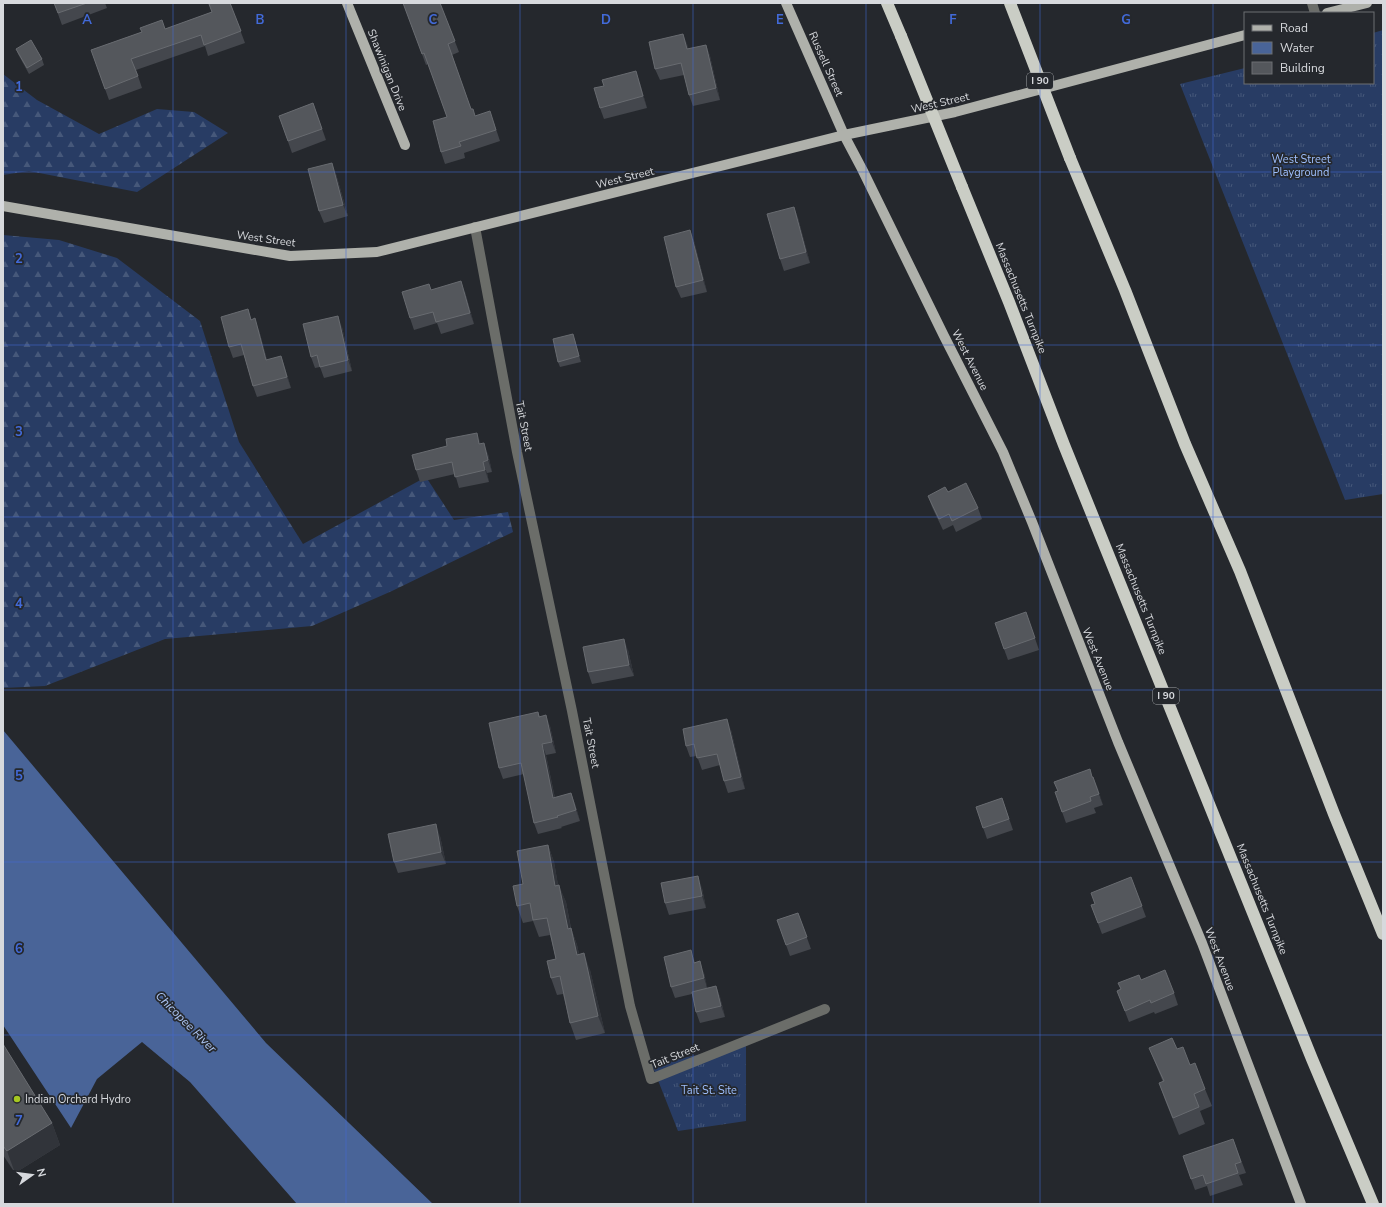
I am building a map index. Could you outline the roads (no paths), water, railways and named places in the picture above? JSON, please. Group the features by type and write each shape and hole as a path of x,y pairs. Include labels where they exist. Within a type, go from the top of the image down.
{"highway":[{"name":"Massachusetts Turnpike","path":"887,3 1009,302 1064,445 1312,1059 1373,1204"},
{"name":"I 90","path":"1010,3 1070,158 1125,290 1185,444 1240,571 1334,814 1383,934"}],"main road":[{"name":"Shawinigan Drive","path":"347,3 405,145"},
{"name":"Russell Street","path":"786,3 844,135"},
{"path":"1331,12 1367,3"},
{"name":"West Street","path":"3,206 290,256 377,252 844,135 955,112 1244,35"},
{"name":"West Avenue","path":"844,135 866,175 1006,459 1118,742 1202,943 1301,1204"}],"street":[{"name":"Tait Street","path":"475,228 517,452 572,711 630,1006 651,1079 825,1009"}],"water":[{"name":"Chicopee River","path":"3,730 266,1043 433,1204 297,1204 190,1082 142,1042 97,1079 71,1128 3,1025"}],"place":[{"name":"Indian Orchard Hydro","path":"17,1099"}],"park label":[{"name":"West Street Playground","path":"1301,165"},
{"name":"Tait St. Site","path":"709,1090"}]}
